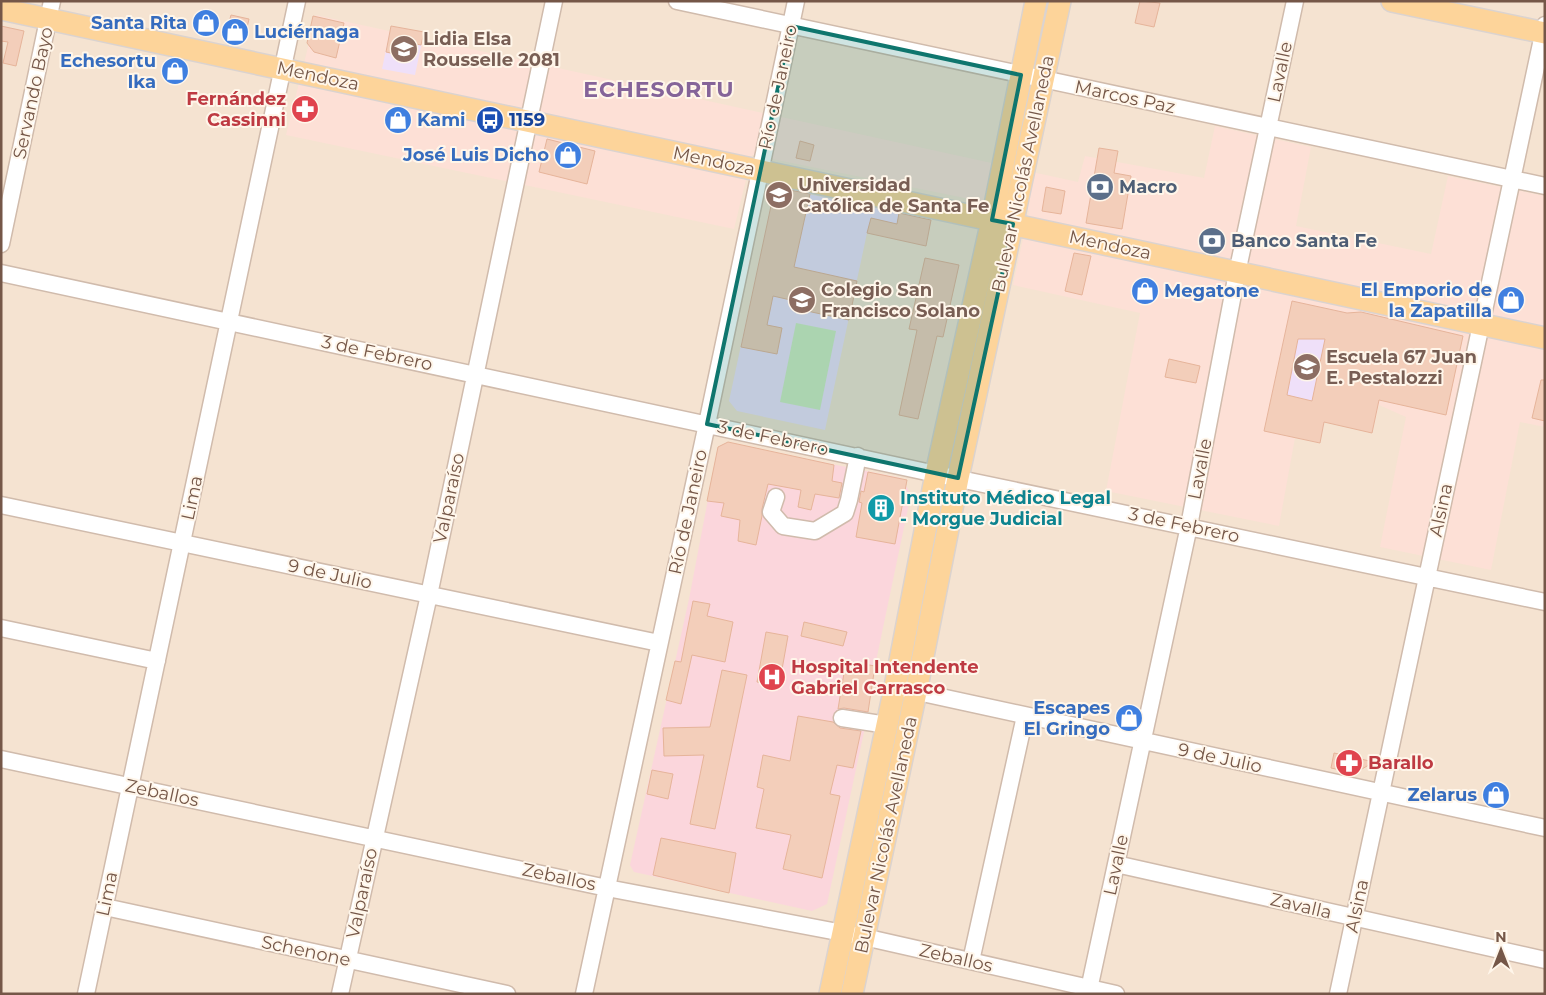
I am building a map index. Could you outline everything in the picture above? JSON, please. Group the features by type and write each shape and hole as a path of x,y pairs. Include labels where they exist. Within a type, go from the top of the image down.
{"main road":[{"name":"Bulevar Nicolás Avellaneda","path":"830,994 895,687 936,474 992,220 1036,1"},
{"name":"Bulevar Nicolás Avellaneda","path":"852,994 916,692 958,478 1060,1"},
{"path":"1392,1 1544,30"},
{"name":"Mendoza","path":"1,9 50,10 283,69 1545,338"}],"street":[{"name":"Lima","path":"86,994 297,1"},
{"name":"Valparaíso","path":"340,994 429,595 554,1"},
{"name":"Marcos Paz","path":"677,1 1545,186"},
{"name":"Río de Janeiro","path":"584,994 796,1"},
{"name":"Lavalle","path":"1089,991 1188,526 1237,272 1295,1"},
{"name":"Servando Bayo","path":"1,244 50,10"},
{"name":"Alsina","path":"1338,994 1544,30"},
{"name":"3 de Febrero","path":"1,273 936,474 1545,602"},
{"path":"776,497 771,512 783,526 815,531 845,513 858,456"},
{"name":"9 de Julio","path":"1,505 659,644"},
{"path":"1,628 157,661"},
{"name":"9 de Julio","path":"895,687 1545,828"},
{"path":"971,961 1025,716"},
{"path":"842,718 887,725"},
{"name":"Zeballos","path":"1,759 607,888 864,937 971,961 1089,991 1116,994"},
{"name":"Zavalla","path":"1116,864 1545,960"},
{"name":"Schenone","path":"105,907 507,994"}],"highlighted area":[{"path":"791,26 1021,75 992,220 1013,224 958,478 707,424"}],"shaded area":[{"path":"1,1 1545,1 1545,994 1,994"},
{"path":"316,15 1078,182 1085,156 1204,178 1215,126 1311,147 1296,226 1431,254 1448,176 1545,196 1545,427 1520,422 1491,570 1380,547 1406,417 1379,405 1372,433 1324,422 1320,443 1295,438 1279,526 1106,491 1140,313 1013,285 1029,211 752,155 734,229 286,135"},
{"name":"Lidia Elsa Rousselle 2081","path":"391,26 424,32 415,75 382,69"},
{"name":"Colegio San Francisco Solano","path":"775,187 899,213 897,224 929,230 926,246 867,233 825,430 737,411 729,401"},
{"name":"Escuela 67 Juan E. Pestalozzi","path":"1292,301 1347,313 1320,443 1264,431"},
{"name":"Hospital Intendente Gabriel Carrasco","path":"728,443 901,478 911,494 875,666 867,718 827,904 812,911 634,872 630,865 689,599 718,447"}],"green space":[{"path":"796,323 836,331 820,410 780,402"}],"building":[{"path":"1140,1 1160,3 1154,27 1135,23"},
{"path":"231,15 249,19 244,41 225,37"},
{"path":"313,16 344,23 336,58 314,52 307,43"},
{"path":"1,26 24,31 16,66 3,63 8,42 1,41"},
{"path":"391,26 424,32 421,45 416,44 413,58 386,52"},
{"path":"547,139 595,151 587,184 539,172"},
{"path":"800,141 814,145 810,161 796,158"},
{"path":"1099,148 1118,151 1114,173 1131,176 1122,229 1086,223"},
{"path":"775,187 810,194 794,267 857,281 849,320 793,308 795,301 773,296 767,325 782,328 777,354 741,347"},
{"path":"1046,187 1065,191 1061,214 1042,211"},
{"path":"899,213 931,220 926,246 867,233 871,218 897,224"},
{"path":"1074,253 1091,256 1082,295 1065,291"},
{"path":"925,258 959,265 943,337 937,336 918,419 899,415 917,330 909,329"},
{"path":"1292,301 1347,313 1361,312 1463,336 1446,415 1379,400 1372,433 1324,422 1320,443 1264,431","holes":["1298,339 1325,339 1312,401 1287,395"]},
{"path":"1169,359 1200,366 1196,383 1165,377"},
{"path":"1541,380 1545,380 1545,421 1532,418"},
{"path":"728,442 834,465 832,481 842,483 839,498 815,494 811,510 798,507 801,490 768,484 756,545 738,541 740,520 721,516 724,503 707,501 718,447"},
{"name":"Instituto Médico Legal - Morgue Judicial","path":"868,472 907,480 895,544 856,537 862,503 859,502 861,491 864,492"},
{"path":"693,601 710,604 707,616 733,622 725,662 692,655 681,704 666,700 675,661 681,662"},
{"path":"804,622 847,632 843,646 801,636"},
{"path":"766,632 788,636 779,686 757,682"},
{"path":"846,661 875,666 868,712 844,708 838,709"},
{"path":"722,670 747,675 715,829 690,824 704,755 664,756 663,728 710,727"},
{"path":"798,716 833,722 840,728 861,731 853,768 837,765 830,794 840,796 822,878 783,869 791,835 756,828 764,789 757,787 763,755 790,761"},
{"name":"Barallo","path":"1334,753 1374,762 1355,773 1331,768"},
{"path":"652,770 673,774 668,799 647,794"},
{"path":"661,838 736,853 729,893 653,875"}],"place":[{"name":"Santa Rita","path":"206,23"},
{"name":"Luciérnaga","path":"235,32"},
{"name":"Lidia Elsa Rousselle 2081","path":"404,49"},
{"name":"Echesortu Ika","path":"175,71"},
{"name":"Fernández Cassinni","path":"305,109"},
{"name":"Kami","path":"398,120"},
{"name":"1159","path":"490,120"},
{"name":"José Luis Dicho","path":"568,155"},
{"name":"Macro","path":"1100,187"},
{"name":"Universidad Católica de Santa Fe","path":"779,195"},
{"name":"Banco Santa Fe","path":"1212,241"},
{"name":"Megatone","path":"1145,291"},
{"name":"Colegio San Francisco Solano","path":"802,300"},
{"name":"El Emporio de la Zapatilla","path":"1511,300"},
{"name":"Escuela 67 Juan E. Pestalozzi","path":"1307,367"},
{"name":"Instituto Médico Legal - Morgue Judicial","path":"881,508"},
{"name":"Hospital Intendente Gabriel Carrasco","path":"772,677"},
{"name":"Escapes El Gringo","path":"1129,718"},
{"name":"Barallo","path":"1349,763"},
{"name":"Zelarus","path":"1496,795"}],"district":[{"name":"ECHESORTU","path":"659,89"}]}
